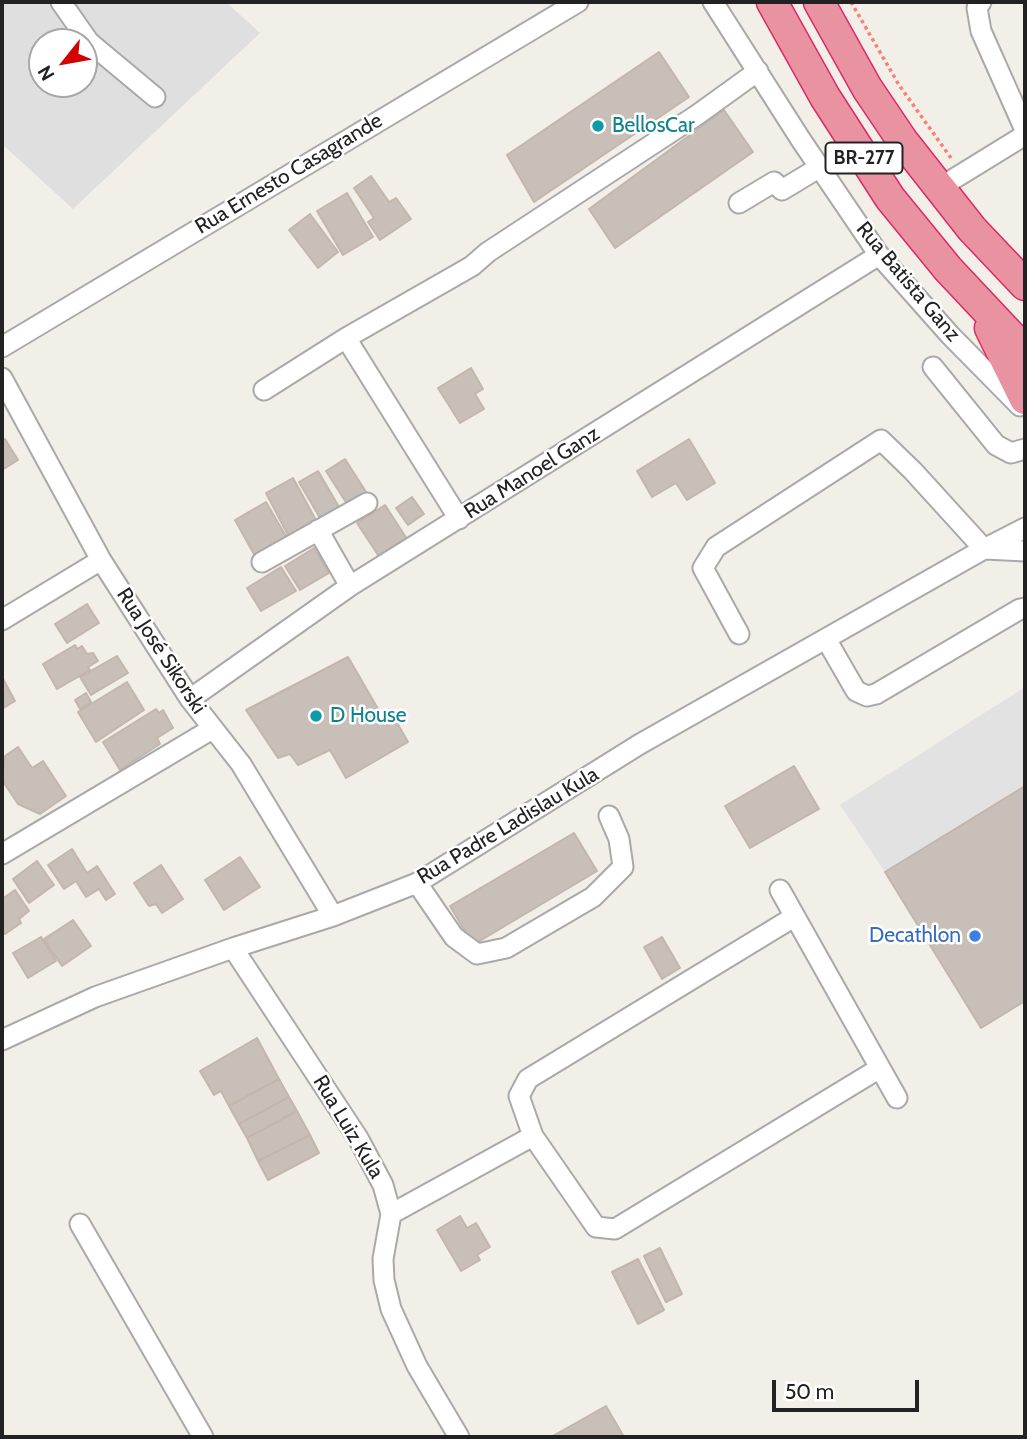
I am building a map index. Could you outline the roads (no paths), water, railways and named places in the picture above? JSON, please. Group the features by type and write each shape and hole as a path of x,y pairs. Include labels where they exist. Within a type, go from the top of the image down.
{"highway":[{"name":"BR-277","path":"772,2 825,96 890,198 975,300 1025,351"},
{"name":"BR-277","path":"819,2 867,88 902,140 972,229 1025,285"},
{"path":"975,300 1025,399"}],"street":[{"path":"61,2 89,42 155,97"},
{"name":"Rua Ernesto Casagrande","path":"2,347 578,2"},
{"name":"Rua Batista Ganz","path":"713,2 880,255 950,335 1025,411"},
{"path":"939,188 1025,132 981,31 976,8 981,2"},
{"path":"264,390 346,338 472,266 488,252 697,115 758,71"},
{"path":"739,203 774,182 782,190 820,167"},
{"name":"Rua Manoel Ganz","path":"190,699 350,586 880,255"},
{"path":"346,338 459,519"},
{"path":"933,367 996,445 1011,453 1025,449"},
{"name":"Rua José Sikorski","path":"2,378 101,560 190,699 241,764 333,916"},
{"path":"739,634 703,568 716,547 881,440 984,549 1025,551"},
{"path":"262,562 367,503"},
{"name":"Rua Padre Ladislau Kula","path":"2,1040 95,997 333,916 417,883 640,744 1025,528"},
{"path":"318,530 350,586"},
{"path":"2,620 101,560"},
{"path":"827,639 856,691 867,696 876,694 1025,608"},
{"path":"2,854 212,729"},
{"path":"417,883 454,937 477,954 506,948 593,897 623,867 619,839 609,816"},
{"path":"780,890 897,1098"},
{"path":"794,917 528,1079 519,1096 533,1136 596,1227 615,1229 880,1068"},
{"name":"Rua Luiz Kula","path":"233,948 358,1138 383,1185 391,1214 383,1259 384,1280 391,1309 417,1366 459,1437"},
{"path":"391,1214 533,1136"},
{"path":"80,1224 203,1437"}],"place":[{"name":"BellosCar","path":"598,126"},
{"name":"D House","path":"316,716"},
{"name":"Decathlon","path":"975,936"}]}
